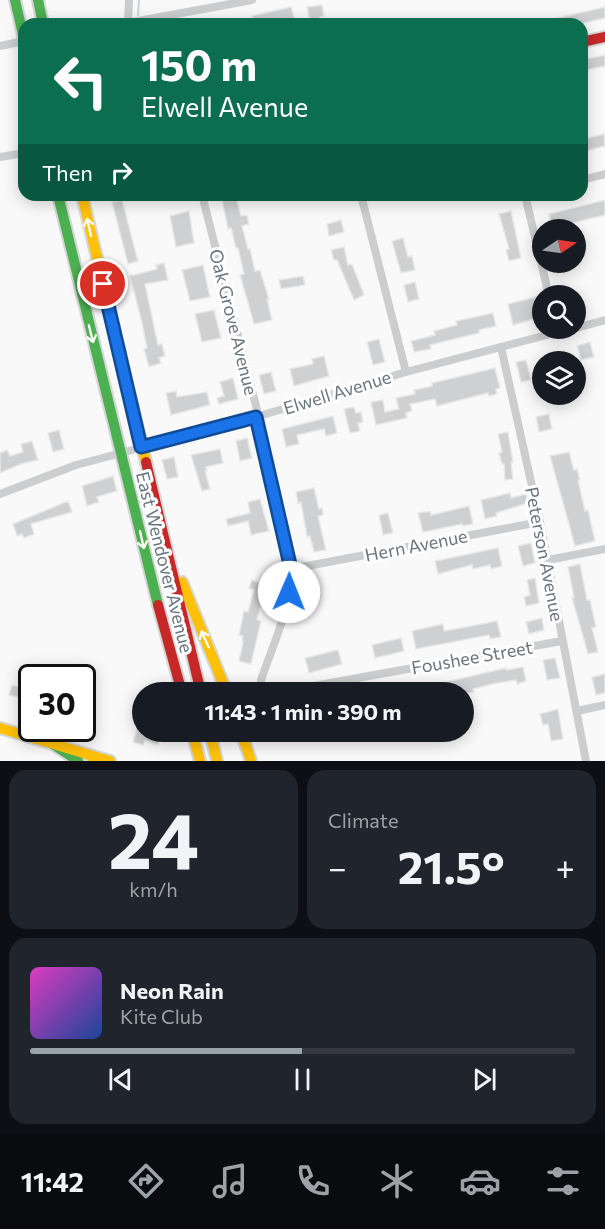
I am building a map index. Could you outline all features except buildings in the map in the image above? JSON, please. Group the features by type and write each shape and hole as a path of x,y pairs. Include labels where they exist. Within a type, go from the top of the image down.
{"main road":[{"path":"15,0 19,18"},
{"path":"38,0 42,18"},
{"path":"588,41 605,37"},
{"name":"East Wendover Avenue","path":"59,201 146,559 179,682"},
{"name":"East Wendover Avenue","path":"83,201 198,682"},
{"path":"158,521 222,682"},
{"path":"0,728 18,733"},
{"path":"50,742 101,760"},
{"path":"50,742 78,761"},
{"path":"195,742 200,761"},
{"path":"212,742 217,761"},
{"path":"247,742 251,761"}],"street":[{"path":"126,18 129,0"},
{"path":"153,18 252,0"},
{"path":"0,46 18,42"},
{"path":"0,158 18,154"},
{"path":"588,178 605,174"},
{"name":"Oak Grove Avenue","path":"204,201 257,410 256,417 291,569 292,580 286,604 261,682"},
{"path":"363,201 406,372"},
{"path":"526,201 546,285"},
{"name":"Elwell Avenue","path":"586,325 605,320"},
{"name":"Elwell Avenue","path":"0,494 51,473 121,452 256,417 406,372 532,338"},
{"name":"Peterson Avenue","path":"501,347 548,560 586,761"},
{"name":"Hern Avenue","path":"291,569 540,522"},
{"path":"548,560 605,549"},
{"name":"Foushee Street","path":"336,682 562,641"},
{"path":"577,711 605,705"}],"waterway":[{"path":"138,15 139,0"}],"traffic: fast":[{"path":"15,0 19,18"},
{"path":"38,0 42,18"},
{"path":"59,201 158,605"},
{"path":"50,742 78,761"}],"traffic: slow":[{"path":"83,201 146,462"},
{"path":"182,582 223,682"},
{"path":"0,728 110,761"},
{"path":"195,742 200,761"},
{"path":"212,742 217,761"},
{"path":"244,742 251,761"},
{"path":"93,761 94,757"}],"traffic: jam":[{"path":"588,41 605,37"},
{"path":"146,462 198,682"},
{"path":"158,605 179,682"}],"route":[{"path":"103,284 141,447 256,417 291,569 292,580 289,592"}]}
